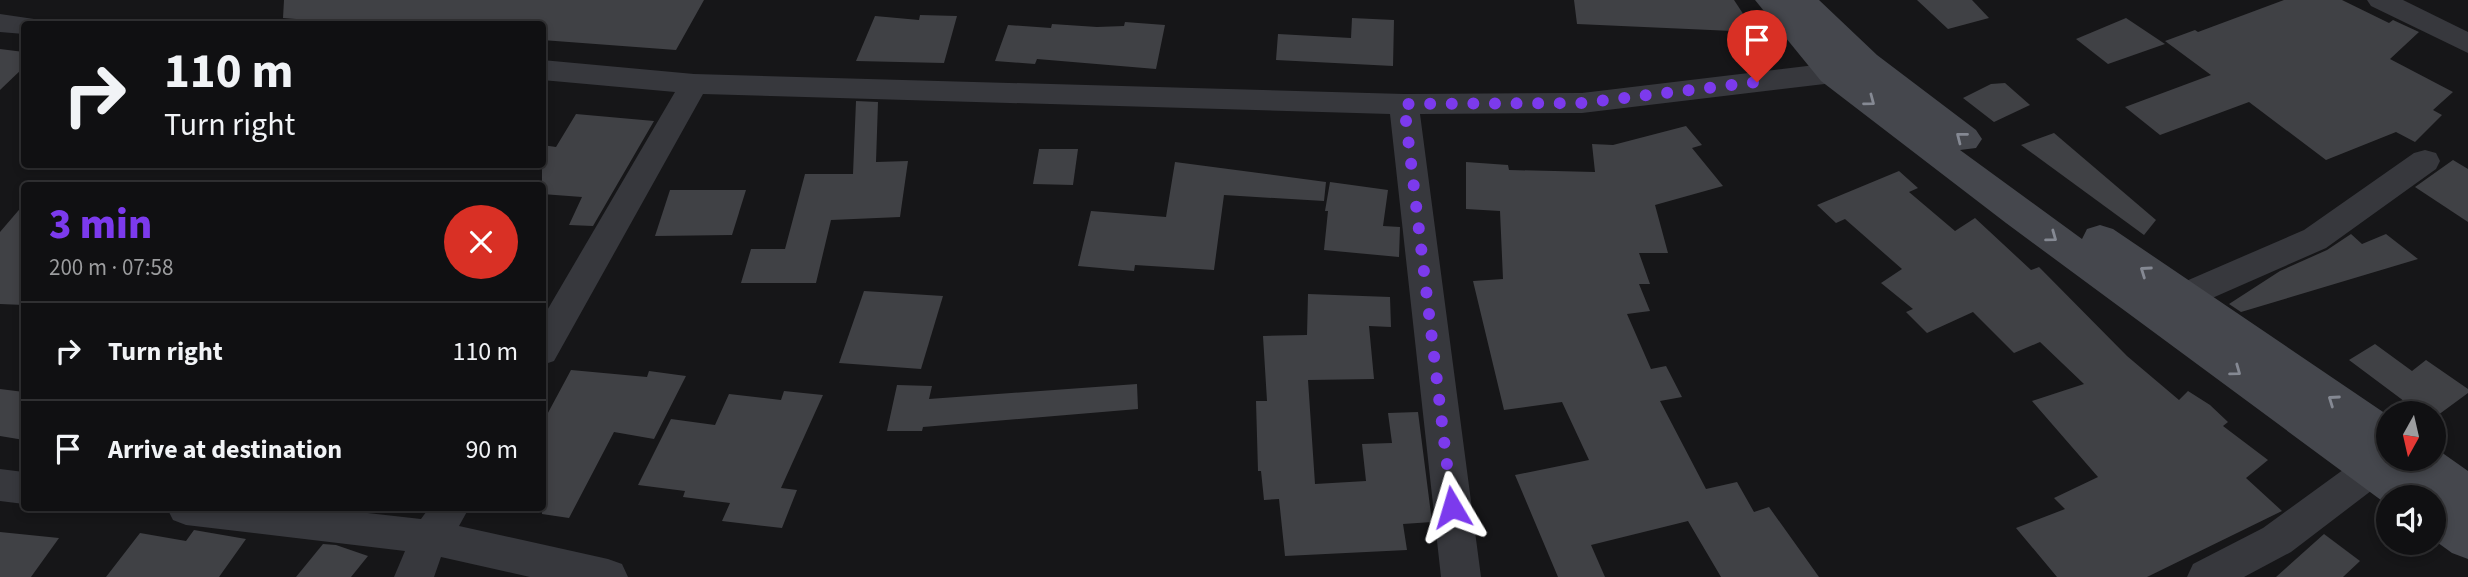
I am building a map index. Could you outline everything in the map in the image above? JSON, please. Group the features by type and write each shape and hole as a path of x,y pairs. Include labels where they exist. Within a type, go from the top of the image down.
{"street":[{"path":"1771,0 2018,213 2376,451"},
{"path":"1800,0 1849,68 2182,297 2376,451"},
{"path":"2381,0 2468,44"},
{"path":"0,23 21,25"},
{"path":"546,70 694,84 1404,104 1582,103 1849,68"},
{"path":"546,344 694,84"},
{"path":"1404,104 1461,577"},
{"path":"2182,297 2315,239 2425,161"},
{"path":"2207,577 2277,540 2376,457"},
{"path":"2434,471 2468,495"},
{"path":"0,485 21,488"},
{"path":"240,511 440,522 608,577"},
{"path":"414,577 440,522"},
{"path":"2446,522 2468,538"}],"building":[{"path":"284,0 704,0 676,50 546,40 546,21 322,21 283,18"},
{"path":"1574,0 1734,0 1755,32 1577,24"},
{"path":"1917,0 1972,0 1989,18 1948,29"},
{"path":"2284,0 2342,0 2389,23 2393,20 2419,32 2390,59 2453,92 2433,110 2442,115 2415,142 2396,132 2326,160 2249,102 2160,135 2125,107 2211,75 2165,41 2195,30 2198,32"},
{"path":"920,15 957,16 944,63 856,61 875,16 919,20"},
{"path":"1352,18 1394,20 1393,66 1276,60 1278,34 1351,38"},
{"path":"2126,18 2165,44 2108,64 2076,39"},
{"path":"1125,22 1165,25 1156,69 1037,59 1035,64 995,61 1008,25 1097,27 1124,26"},
{"path":"0,49 21,52 21,70 0,90"},
{"path":"2005,83 2030,105 1994,122 1963,98 1991,84"},
{"path":"856,101 878,102 876,162 908,161 900,217 831,220 816,283 741,283 751,249 785,249 805,174 853,174"},
{"path":"576,114 654,121 593,226 569,225 582,197 546,194 546,182 542,182 542,168 546,168 546,146 556,147"},
{"path":"1686,126 1702,145 1692,148 1723,186 1655,205 1668,253 1639,253 1650,284 1639,284 1650,311 1627,314 1651,369 1666,366 1682,397 1660,401 1706,489 1737,482 1754,512 1769,507 1819,577 1721,577 1688,521 1591,545 1605,577 1558,577 1515,475 1589,460 1562,402 1504,410 1473,281 1503,279 1500,211 1466,209 1466,162 1508,165 1509,170 1595,172 1592,144 1613,145"},
{"path":"2054,133 2156,220 2144,235 2021,145"},
{"path":"1039,149 1078,149 1073,185 1033,184"},
{"path":"2453,160 2468,169 2468,222 2415,187"},
{"path":"1175,162 1326,182 1324,201 1224,195 1214,270 1135,265 1134,271 1078,266 1091,211 1166,217"},
{"path":"1899,171 1918,188 1909,192 1955,231 1975,218 2031,270 2039,267 2127,356 2179,400 2188,391 2210,405 2228,422 2223,426 2268,460 2246,478 2282,511 2147,577 2057,577 2016,528 2065,509 2054,498 2098,477 2032,401 2084,384 2040,342 2014,353 1973,312 1927,333 1906,312 1913,309 1881,283 1902,269 1845,219 1836,223 1817,205"},
{"path":"1330,182 1388,190 1383,226 1400,227 1399,257 1324,250 1328,211 1325,211"},
{"path":"670,190 746,190 732,235 655,236"},
{"path":"21,208 21,305 0,304 0,232"},
{"path":"2351,234 2362,244 2386,234 2418,259 2241,312 2229,304 2280,271 2327,250"},
{"path":"864,291 943,296 921,369 839,363"},
{"path":"1308,294 1390,297 1391,327 1369,326 1374,379 1308,380 1315,484 1366,481 1362,444 1392,443 1388,413 1418,412 1432,522 1403,524 1407,550 1285,556 1279,499 1264,500 1261,471 1258,471 1256,401 1267,401 1263,336 1307,335"},
{"path":"2375,344 2412,371 2426,360 2468,389 2468,393 2446,409 2446,401 2404,401 2349,360"},
{"path":"571,370 647,377 649,371 686,376 654,439 614,432 569,518 542,514 542,511 546,511 546,417"},
{"path":"1137,384 1138,409 923,427 922,431 887,431 897,385 932,386 929,399"},
{"path":"0,389 21,392 21,440 0,436"},
{"path":"784,391 823,395 781,488 797,490 782,528 722,521 730,503 683,497 685,491 638,485 671,419 715,425 729,394 781,400"},
{"path":"194,530 246,539 219,577 106,577 140,533 186,541"},
{"path":"0,532 59,538 31,577 0,577"},
{"path":"2324,534 2360,561 2343,577 2276,577"},
{"path":"323,544 336,545 368,556 351,577 296,577"}],"route":[{"path":"1452,507 1404,104 1582,103 1757,82"}]}
